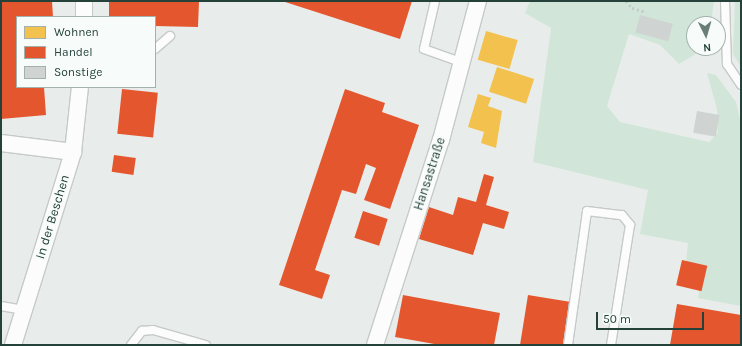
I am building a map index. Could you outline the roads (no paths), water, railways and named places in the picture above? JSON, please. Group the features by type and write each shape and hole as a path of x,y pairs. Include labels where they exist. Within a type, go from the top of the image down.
{"street":[{"path":"84,1 84,16"},
{"name":"Hansastraße","path":"375,345 463,63 478,1"},
{"name":"In der Beschen","path":"13,345 73,152 80,88"},
{"path":"1,143 73,152"}],"lane":[{"path":"435,1 424,49 463,63"},
{"path":"725,1 727,64 741,85"},
{"path":"156,48 170,36"},
{"path":"568,345 587,211 622,215 630,225 611,345"},
{"path":"1,306 24,310"},
{"path":"131,345 142,331 153,330 206,345"}]}
